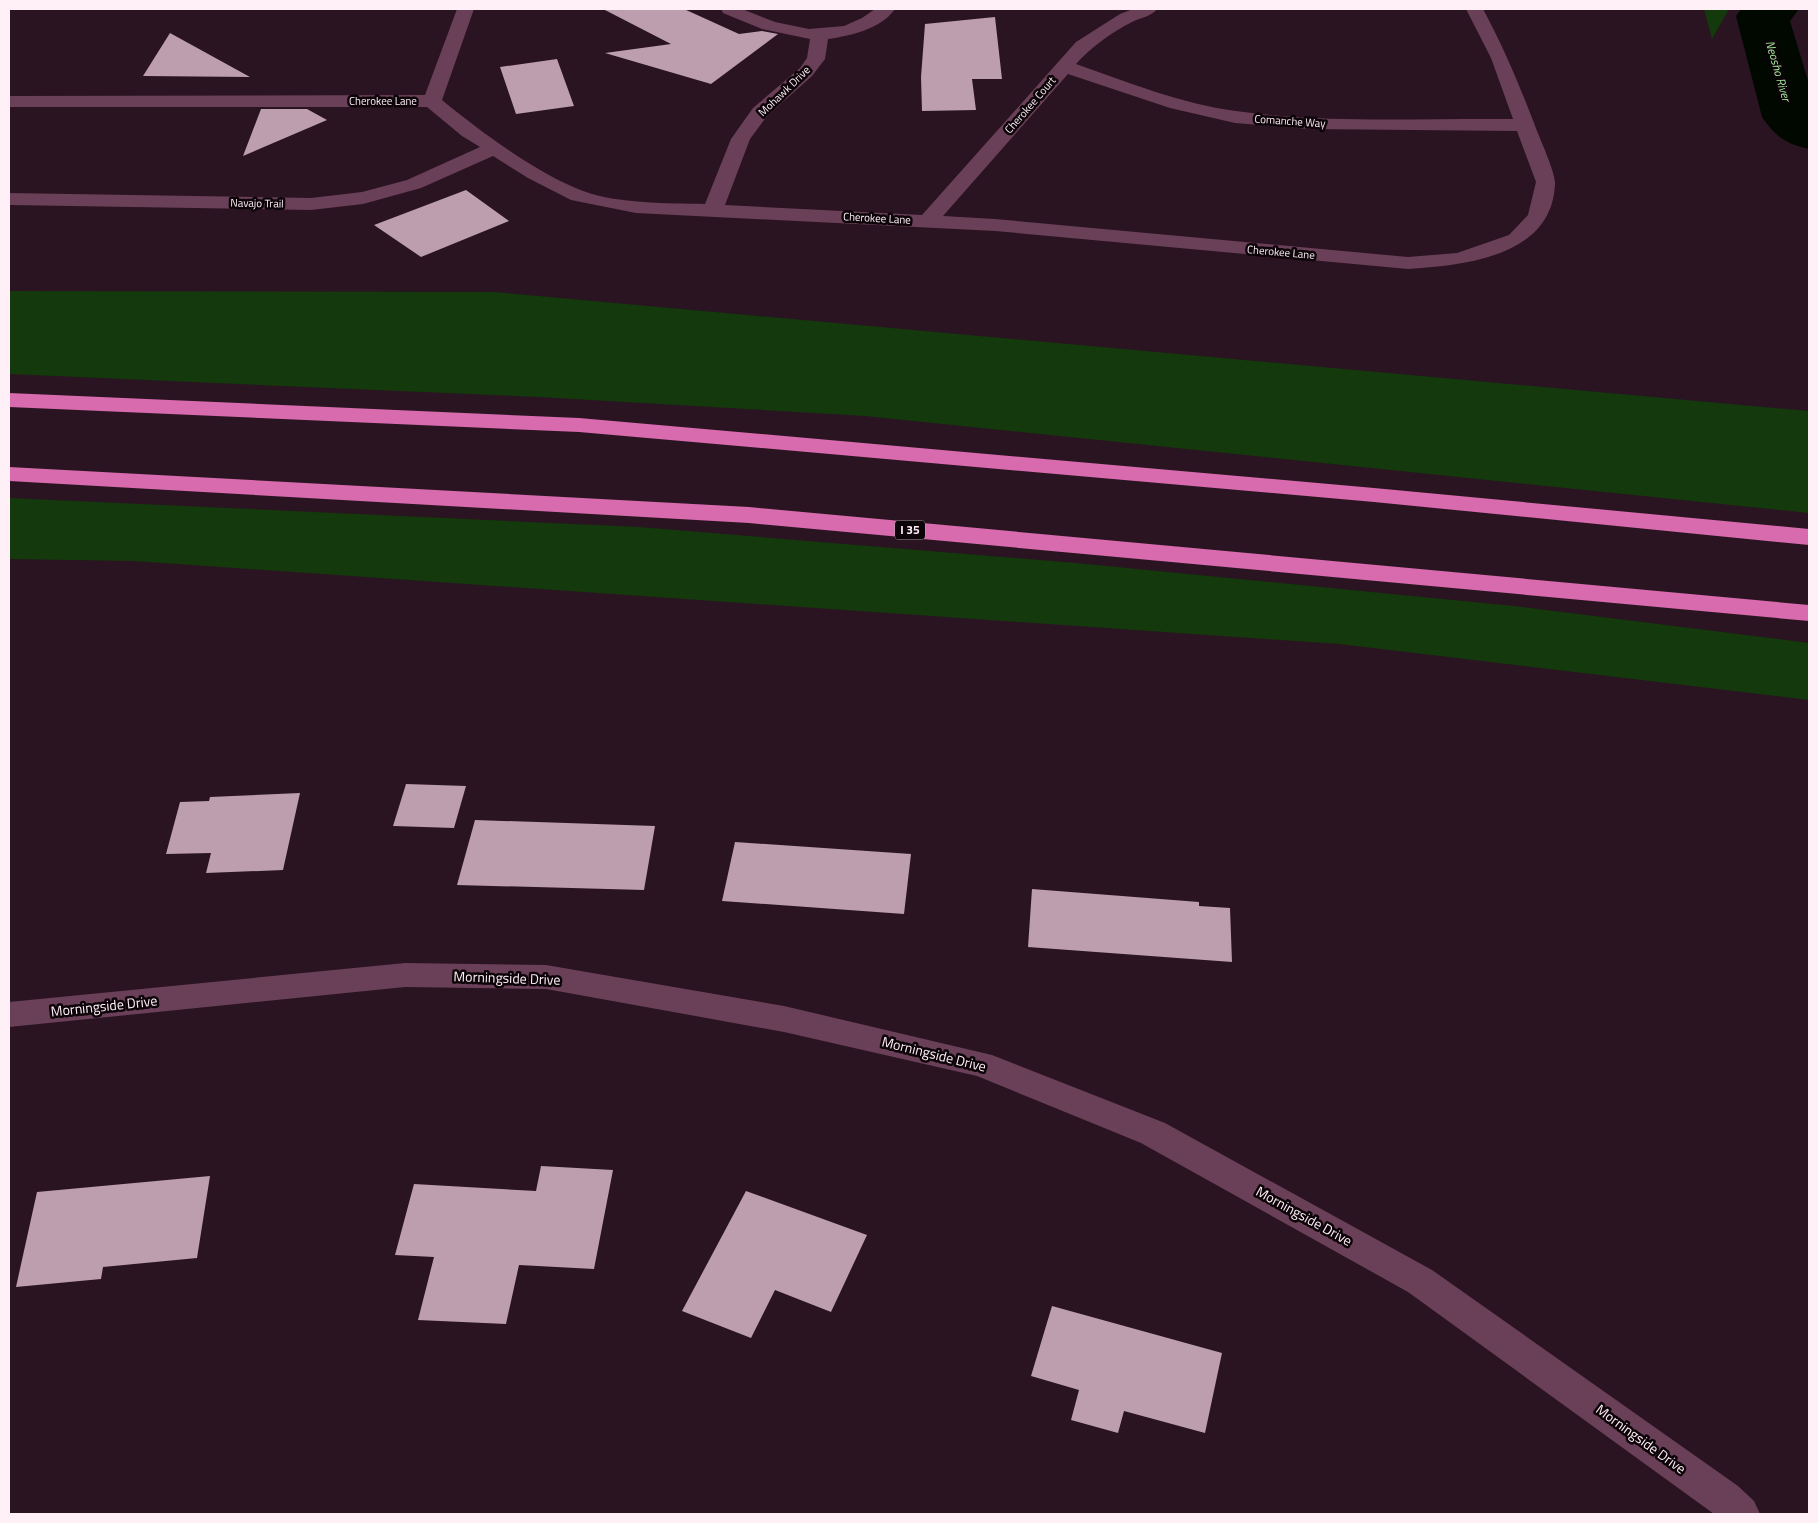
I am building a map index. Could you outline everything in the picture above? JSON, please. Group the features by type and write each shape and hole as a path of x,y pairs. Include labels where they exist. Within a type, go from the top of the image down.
{"highway":[{"path":"9,400 579,425 1384,496 1809,536"},
{"name":"I 35","path":"9,474 749,515 1809,613"}],"street":[{"path":"432,101 465,9"},
{"path":"729,9 758,24 788,32 820,35 834,35 874,20 886,9"},
{"name":"Cherokee Court","path":"928,221 1082,46 1126,18 1148,9"},
{"name":"Cherokee Lane","path":"9,101 432,101 469,132 535,174 578,196 636,207 928,221 1408,263 1460,259 1516,239 1538,217 1546,182 1500,58 1475,9"},
{"name":"Mohawk Drive","path":"712,212 741,139 760,112 806,72 816,59 820,35"},
{"name":"Comanche Way","path":"1063,66 1177,104 1235,117 1309,123 1525,125"},
{"name":"Navajo Trail","path":"9,199 311,204 363,198 414,184 495,148"},
{"name":"Morningside Drive","path":"9,1015 405,975 546,977 784,1019 981,1064 1153,1132 1420,1281 1725,1499 1741,1514"}],"green space":[{"path":"1704,9 1729,9 1712,39"},
{"path":"9,291 493,292 1809,411 1809,513 865,416 539,397 9,374"},
{"path":"9,498 639,527 1076,563 1514,606 1809,643 1809,700 1339,644 134,561 9,559"}],"building":[{"path":"603,9 684,9 739,34 762,31 778,34 711,84 605,53 671,44"},
{"path":"995,17 1002,79 972,79 976,110 922,111 921,77 925,24"},
{"path":"170,33 250,77 143,76"},
{"path":"557,59 574,106 516,114 500,67"},
{"path":"261,109 307,109 327,120 243,156"},
{"path":"466,190 509,221 421,257 374,225"},
{"path":"406,784 466,786 454,828 393,826"},
{"path":"300,793 283,870 206,873 211,853 166,854 180,802 209,801 210,797"},
{"path":"475,820 655,826 644,890 457,885"},
{"path":"735,842 911,854 904,914 722,901"},
{"path":"1032,889 1199,902 1199,906 1230,908 1232,962 1028,947"},
{"path":"541,1166 613,1170 594,1269 519,1265 506,1324 418,1320 434,1257 395,1255 414,1184 536,1191"},
{"path":"210,1176 197,1258 103,1267 101,1279 16,1287 37,1192"},
{"path":"746,1191 867,1235 831,1312 775,1290 751,1338 682,1311"},
{"path":"1052,1306 1222,1353 1205,1433 1124,1411 1118,1433 1071,1420 1079,1390 1031,1376"}],"waterway":[{"name":"Neosho River","path":"1773,9 1762,16 1791,117 1809,132"}]}
